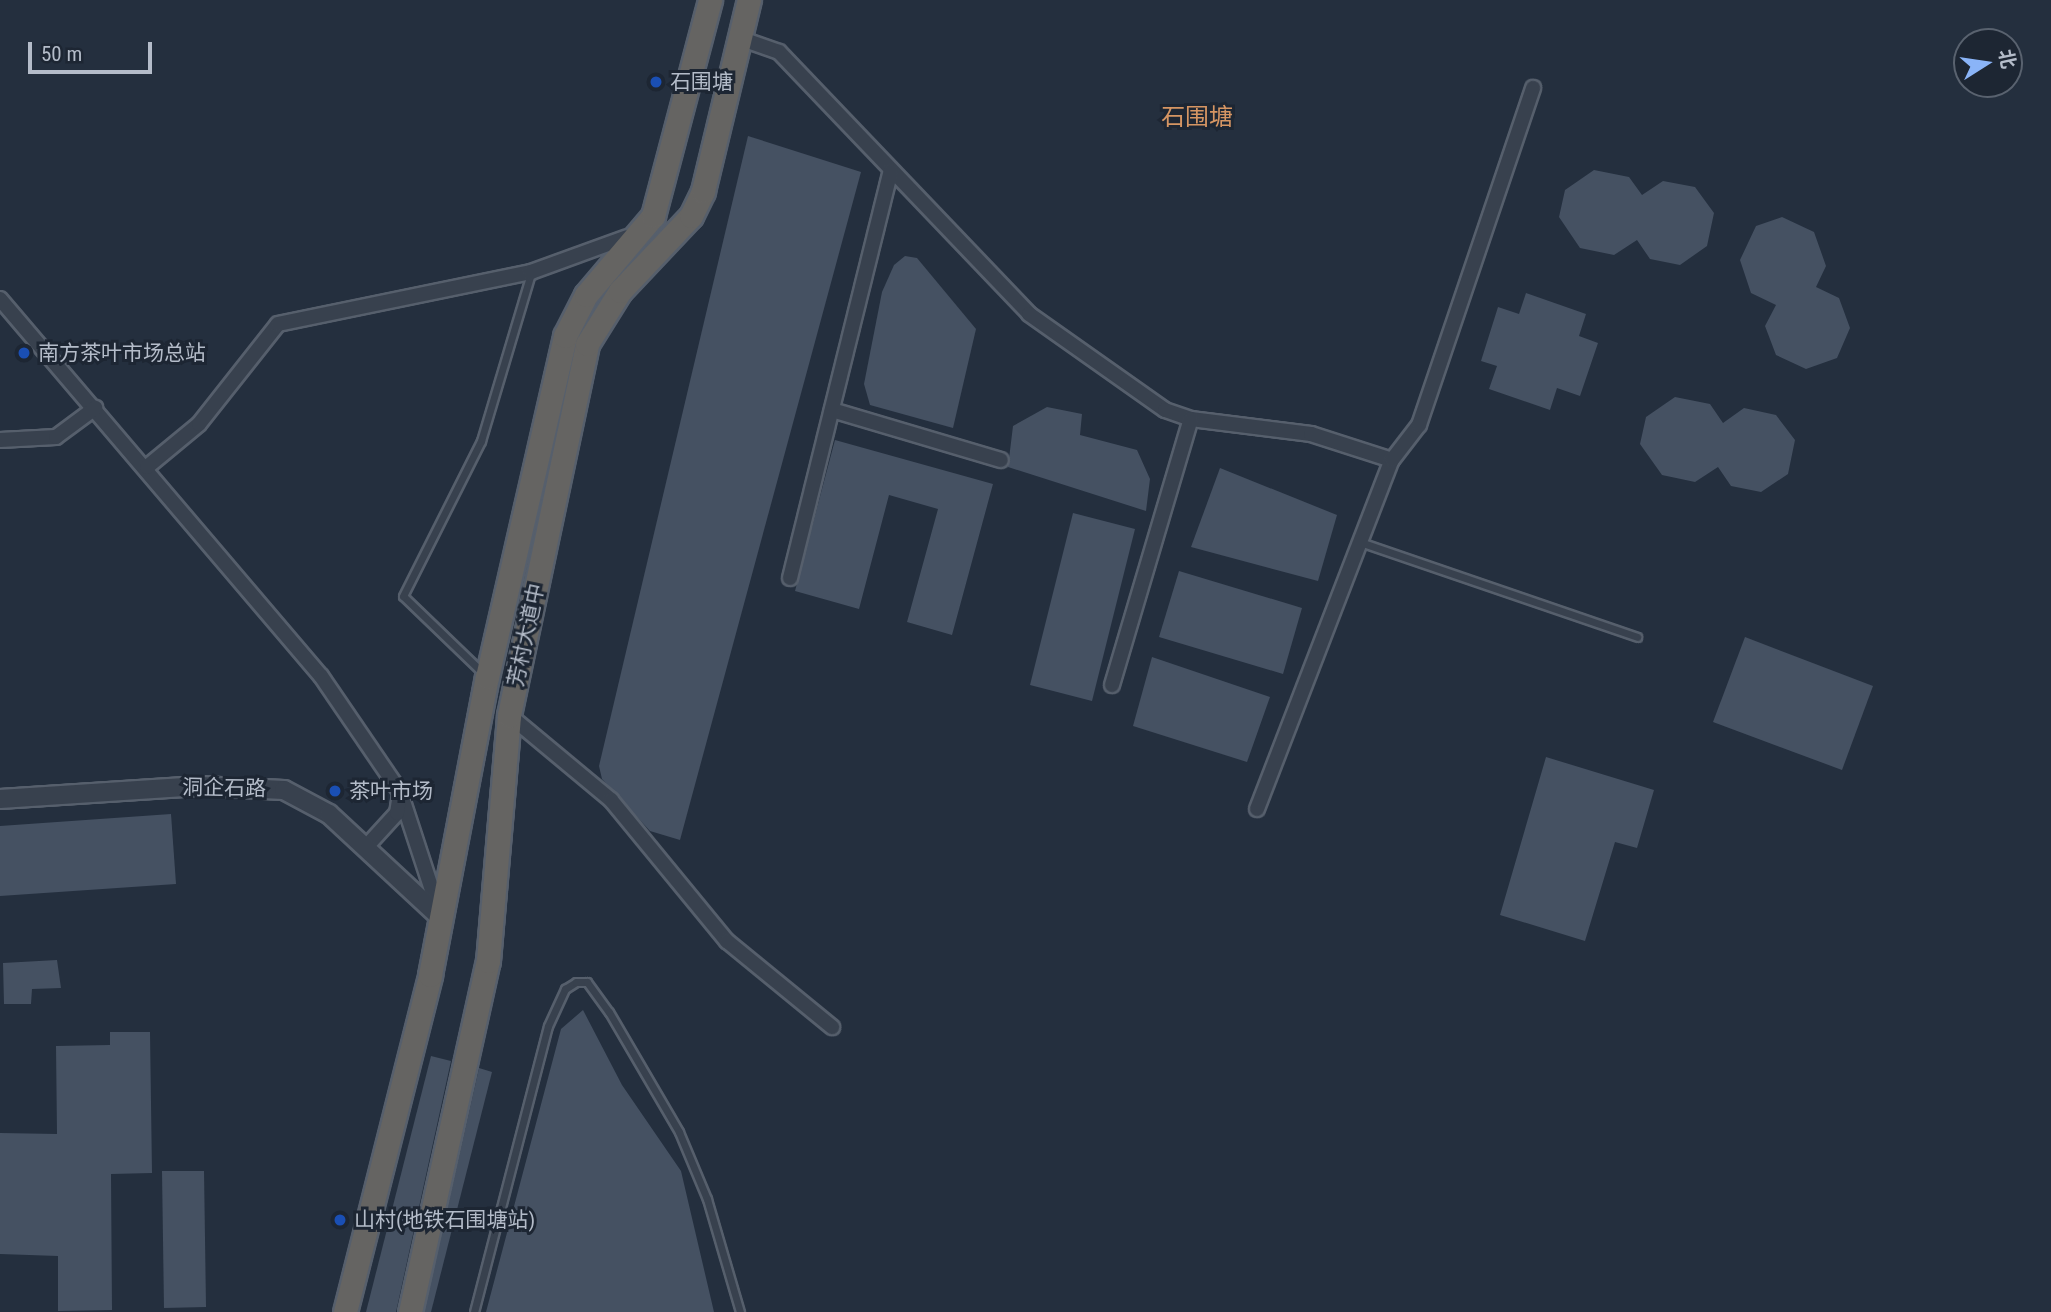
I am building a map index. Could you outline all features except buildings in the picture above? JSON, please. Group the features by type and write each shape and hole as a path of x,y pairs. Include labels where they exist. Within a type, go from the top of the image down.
{"highway":[{"name":"芳村大道中","path":"345,1312 442,919 487,677 565,336 586,295 653,216 710,0"},
{"name":"芳村大道中","path":"410,1312 488,961 509,715 587,345 620,291 691,216 703,191 749,0"}],"street":[{"path":"739,38 779,52 1029,314 1165,410 1191,419 1311,434 1392,460"},
{"path":"1257,809 1392,460 1419,425 1534,88"},
{"path":"790,578 891,171"},
{"path":"147,467 199,424 278,324 531,272 627,237"},
{"path":"0,299 147,467 307,658 400,792 442,919"},
{"path":"0,440 56,437 95,408"},
{"path":"832,410 1001,460"},
{"path":"1112,685 1191,419"},
{"path":"509,715 611,800 727,941 832,1027"},
{"name":"洞企石路","path":"0,799 261,787 307,799 366,847 442,919"},
{"path":"366,847 397,813 400,792"}],"lane":[{"path":"487,677 403,596 481,441 531,272"},
{"path":"1360,542 1637,637"},
{"path":"474,1312 548,1026 565,989 576,982 587,982 609,1013 679,1132 707,1199 740,1312"}],"place":[{"name":"石围塘","path":"656,82"},
{"name":"南方茶叶市场总站","path":"24,353"},
{"name":"茶叶市场","path":"335,791"},
{"name":"山村(地铁石围塘站)","path":"340,1220"}],"district":[{"name":"石围塘","path":"1197,118"}]}
